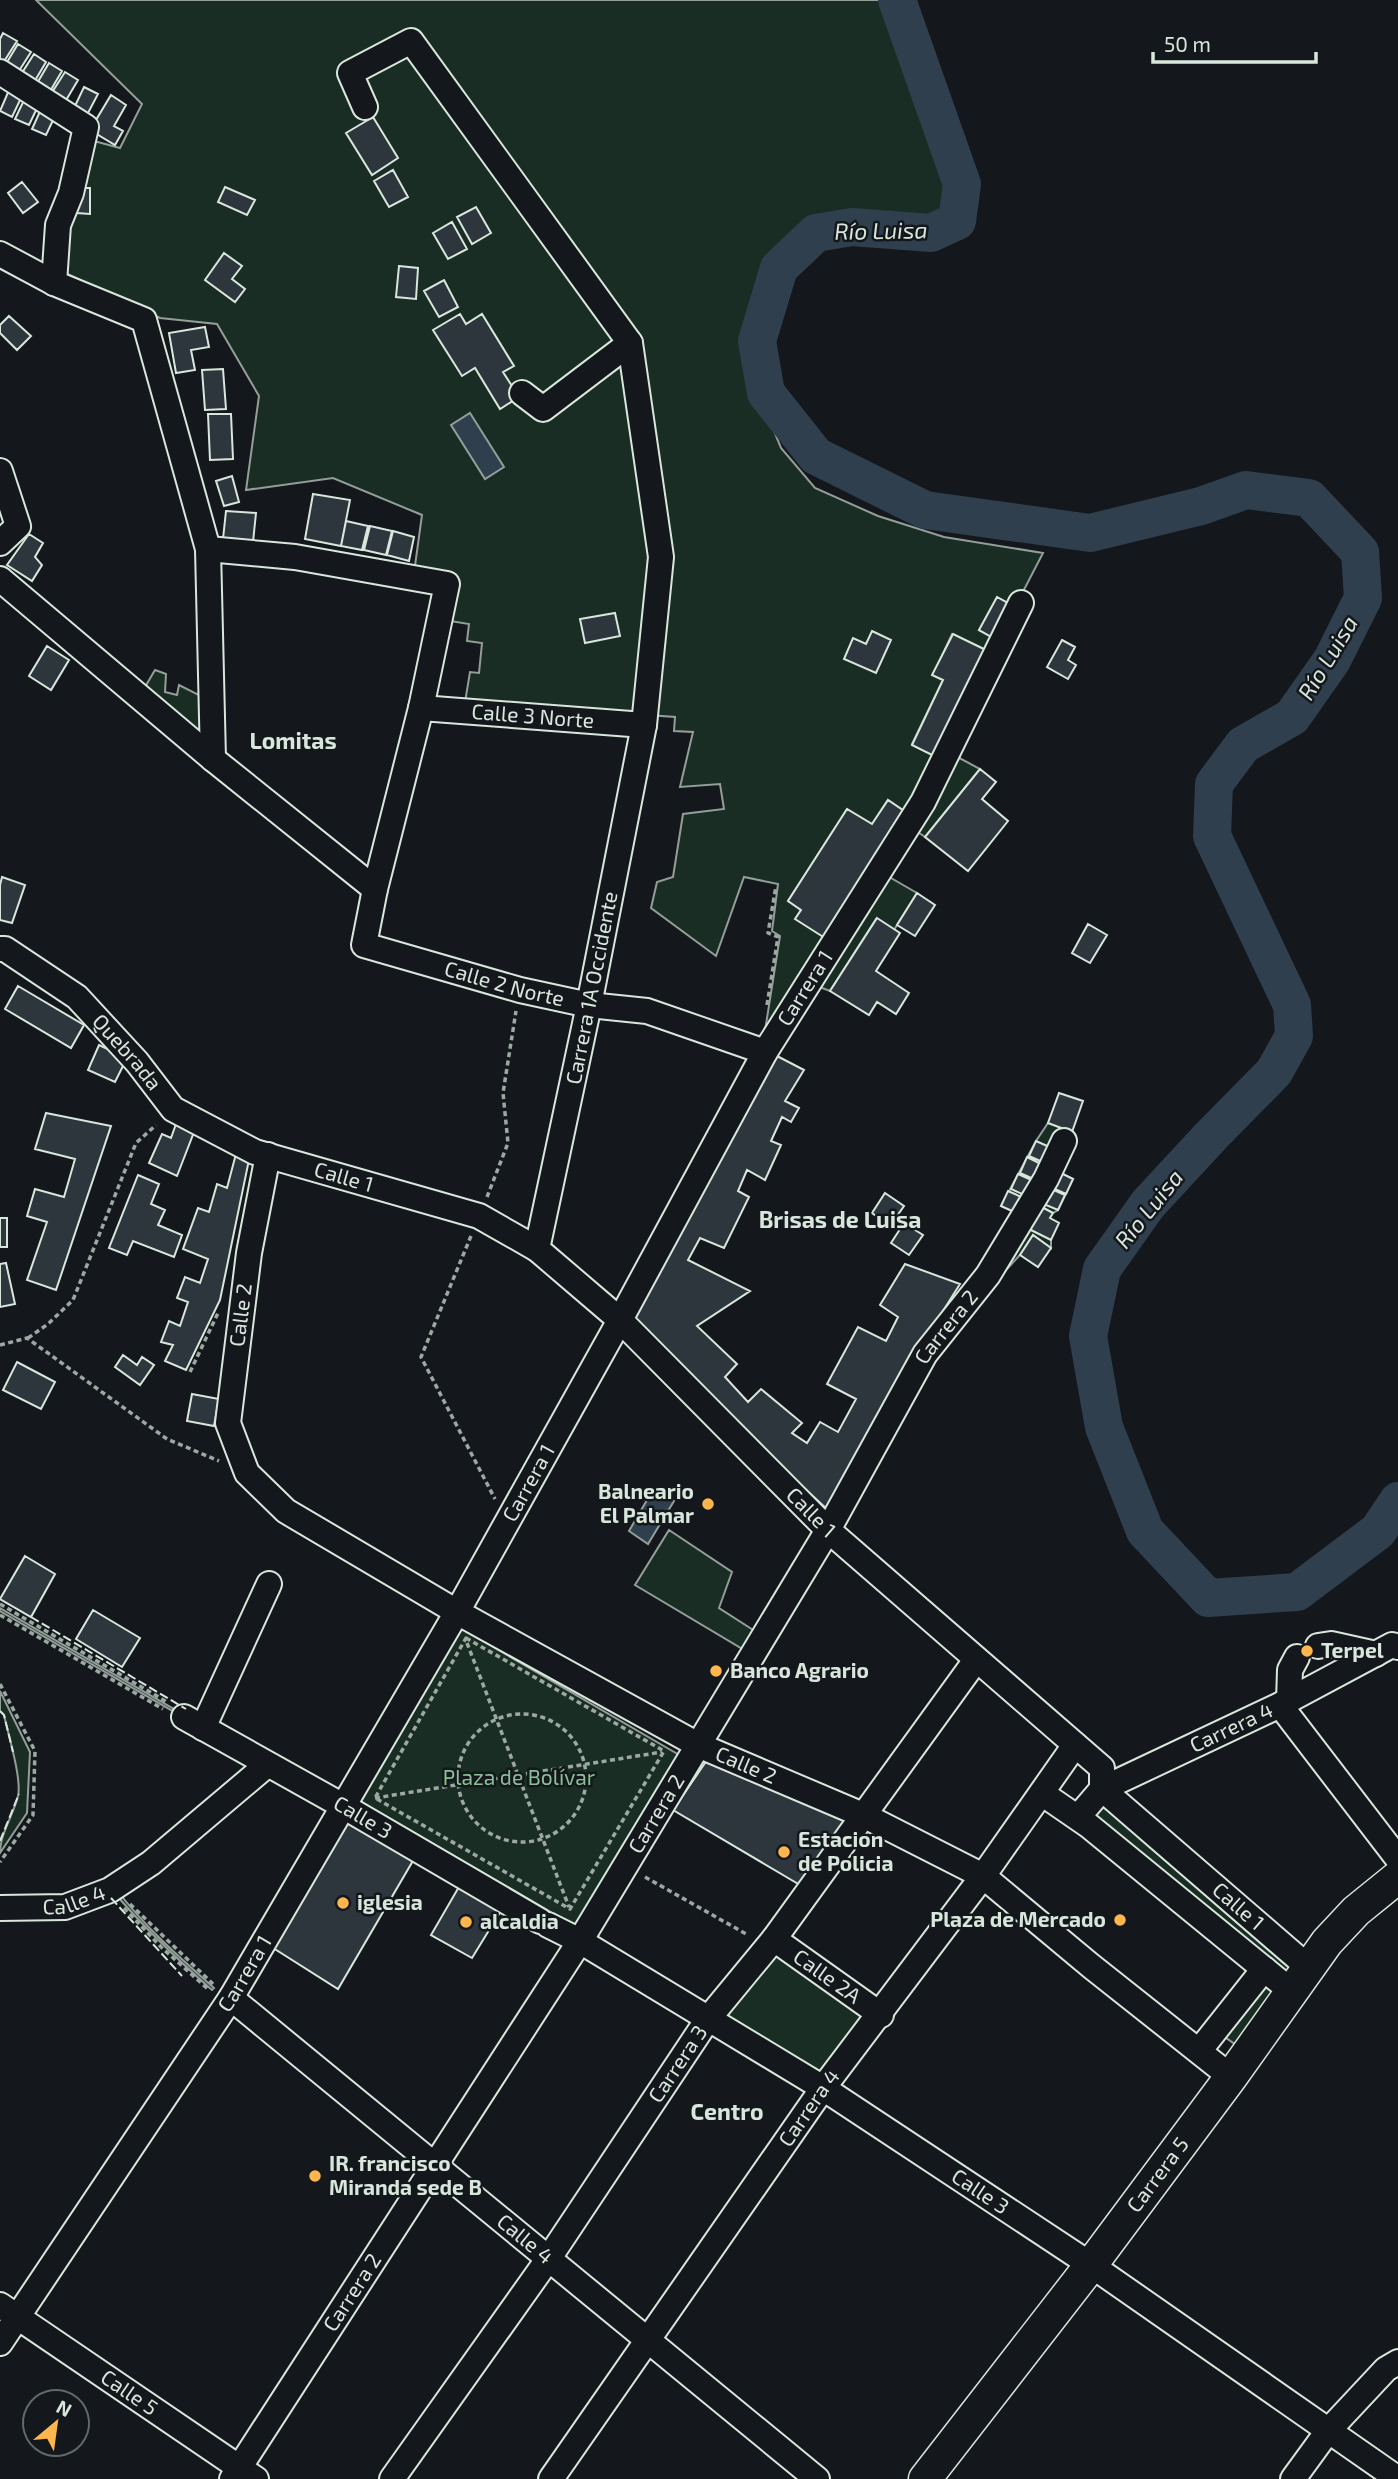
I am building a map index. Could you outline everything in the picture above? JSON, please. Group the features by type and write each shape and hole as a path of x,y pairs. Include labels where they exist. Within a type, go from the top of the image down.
{"main road":[{"name":"Carrera 5","path":"925,2479 1091,2265 1231,2077 1300,1979 1356,1911 1398,1877"}],"street":[{"path":"365,107 350,73 411,41 630,343 543,409 522,393"},
{"path":"0,72 86,127 71,193 58,225 54,283"},
{"path":"0,254 54,283 144,320 208,549 213,759"},
{"name":"Carrera 1A Occidente","path":"537,1250 644,725 661,557 630,343"},
{"path":"0,471 18,526 0,543"},
{"path":"0,579 213,759 375,889 421,708 447,584 295,557 208,549"},
{"name":"Carrera 1","path":"0,2343 8,2311 230,2000 457,1612 620,1320 762,1051 923,802 1021,603"},
{"name":"Calle 3 Norte","path":"421,708 644,725"},
{"name":"Calle 2 Norte","path":"375,889 364,945 520,990 589,1005 647,1011 762,1051"},
{"name":"Quebrada","path":"0,949 5,949 77,997 137,1062 173,1109 262,1153"},
{"name":"Carrera 2","path":"242,2475 434,2164 580,1941 828,1530 925,1354 988,1275 1046,1179 1064,1141"},
{"name":"Calle 1","path":"262,1153 479,1216 537,1250 620,1320 828,1530 1102,1768 1102,1789 1300,1979"},
{"name":"Calle 2","path":"262,1153 228,1423 247,1473 286,1511 457,1612 698,1745 865,1816 983,1876 1231,2077"},
{"path":"194,1723 269,1584"},
{"path":"1389,1649 1331,1644 1308,1652 1290,1670 1284,1703 1398,1859"},
{"name":"Carrera 4","path":"1078,1817 1102,1789 1284,1703 1389,1649"},
{"name":"Carrera 3","path":"393,2479 549,2258 708,2019 771,1943 976,1660"},
{"name":"Calle 3","path":"194,1723 580,1941 823,2088 1091,2265 1398,2479"},
{"name":"Carrera 4","path":"551,2479 823,2088 881,2015 1043,1794 1075,1745"},
{"path":"113,1888 151,1863 267,1765"},
{"name":"Calle 1","path":"1043,1794 1078,1817 1264,1969 1300,1979"},
{"name":"Calle 4","path":"0,1908 65,1907 113,1888"},
{"name":"Calle 2A","path":"771,1943 881,2015"},
{"path":"1199,2051 1264,1969"},
{"name":"Calle 4","path":"230,2000 817,2479"},
{"name":"Calle 5","path":"8,2311 242,2475"},
{"path":"1293,2479 1328,2431 1386,2369 1398,2362"}],"path":[{"path":"762,1051 778,937 768,933 776,886"},
{"path":"507,1522 421,1357 508,1143 502,1093 520,990"},
{"path":"0,1345 27,1338 48,1324 73,1300 136,1143 173,1109"},
{"path":"27,1338 167,1439 247,1473"},
{"path":"0,1604 187,1713 194,1723"},
{"path":"0,1615 183,1721 194,1723"},
{"path":"466,1638 570,1909"},
{"path":"466,1638 664,1751"},
{"path":"375,1798 466,1638"},
{"path":"0,1684 35,1751 33,1815 0,1862"},
{"path":"519,1713 541,1716 561,1726 577,1743 585,1764 587,1780 578,1810 569,1822 542,1839 520,1842 497,1837 478,1825 464,1806 458,1784 460,1758 466,1745 484,1725 496,1718 519,1713"},
{"path":"375,1798 664,1751"},
{"path":"570,1909 664,1751"},
{"path":"375,1798 570,1909"},
{"path":"624,1865 771,1943"},
{"path":"113,1888 230,2000"},
{"name":"Calle 4","path":"113,1888 161,1947 230,2000"}],"green space":[{"path":"36,0 891,0 894,4 958,185 951,215 929,226 850,223 811,231 772,265 750,338 760,397 781,448 815,488 878,516 944,537 1043,553 1015,607 997,597 979,630 997,640 990,652 952,634 933,675 943,680 912,744 938,758 910,815 888,800 872,824 847,809 788,901 801,910 796,918 828,940 764,1037 780,936 772,931 778,884 744,877 716,956 651,908 657,882 673,877 683,814 724,809 720,784 680,787 693,732 674,731 675,717 465,702 470,672 479,673 482,643 467,641 469,624 444,620 451,581 414,573 422,515 333,478 246,490 259,396 217,324 160,318 61,271 63,226 77,213 90,213 90,189 78,188 94,141 120,148 142,104"},
{"path":"155,670 166,674 165,692 177,695 179,685 201,696 200,733 145,687"},
{"path":"950,753 980,769 925,837 912,828"},
{"path":"884,874 917,893 894,930 876,919 830,991 814,985"},
{"path":"1048,1123 1072,1132 1056,1171 1073,1179 1058,1210 1053,1213 1038,1206 1027,1228 1051,1240 1051,1248 1033,1235 1020,1255 994,1283 1019,1214 1001,1206"},
{"path":"669,1530 732,1572 719,1608 761,1635 751,1654 635,1585"},
{"path":"0,1608 184,1715 183,1717 0,1611"},
{"name":"Plaza de Bolívar","path":"459,1627 681,1756 580,1929 358,1800"},
{"path":"0,1691 30,1752 27,1813 0,1853 19,1788 4,1715 0,1711"},
{"path":"1100,1804 1296,1964 1287,1976 1092,1814"},
{"path":"116,1889 150,1928 214,1988 212,1990 136,1917 113,1891"},
{"path":"775,1947 871,2015 821,2079 719,2019"},
{"path":"1264,1979 1280,1991 1239,2047 1222,2035"}],"water":[{"path":"470,413 504,467 485,479 451,425"},
{"path":"654,1488 674,1501 648,1544 629,1531"}],"building":[{"path":"3,33 17,41 3,63 0,61 0,39"},
{"path":"18,44 31,52 17,74 4,67"},
{"path":"34,54 46,62 33,84 20,76"},
{"path":"49,63 62,71 49,93 36,85"},
{"path":"65,72 78,80 65,102 51,94"},
{"path":"84,87 98,94 87,115 74,108"},
{"path":"9,90 22,96 12,117 0,111"},
{"path":"111,95 126,105 114,126 123,131 115,145 90,130"},
{"path":"25,98 39,104 29,125 15,119"},
{"path":"42,107 56,114 46,135 32,129"},
{"path":"373,117 398,158 372,175 346,133"},
{"path":"393,170 408,197 389,207 374,181"},
{"path":"22,182 38,202 23,213 8,193"},
{"path":"225,187 255,200 247,215 218,202"},
{"path":"77,188 90,188 90,214 77,213"},
{"path":"476,207 491,233 472,244 457,217"},
{"path":"452,222 467,249 448,259 433,233"},
{"path":"224,253 242,266 232,279 245,289 235,302 205,280"},
{"path":"399,266 418,268 416,299 396,297"},
{"path":"444,280 458,307 439,317 424,291"},
{"path":"460,314 466,324 482,314 514,366 503,372 519,397 500,409 475,368 462,376 433,330"},
{"path":"9,316 31,336 17,350 0,333 0,325"},
{"path":"205,327 209,347 191,350 195,370 176,373 169,333"},
{"path":"223,369 226,409 205,410 202,370"},
{"path":"208,414 231,414 233,459 210,460"},
{"path":"232,476 239,502 224,506 216,481"},
{"path":"313,494 350,500 341,546 305,539"},
{"path":"226,511 256,513 253,542 223,539"},
{"path":"346,521 368,526 362,550 341,546"},
{"path":"370,526 392,531 386,555 364,550"},
{"path":"393,531 414,537 409,561 387,555"},
{"path":"29,534 43,543 35,557 42,565 32,581 7,565"},
{"path":"997,597 1015,607 997,640 979,630"},
{"path":"615,613 620,636 585,643 580,619"},
{"path":"872,631 891,640 876,673 844,659 853,638 866,644"},
{"path":"953,634 990,652 938,758 912,745 943,680 932,675"},
{"path":"1062,640 1075,647 1068,660 1076,665 1068,679 1047,667"},
{"path":"47,646 69,660 51,690 29,676"},
{"path":"980,769 996,782 982,799 1008,821 968,871 925,837"},
{"path":"888,800 910,815 828,940 795,919 801,910 788,901 847,809 872,824"},
{"path":"2,877 25,885 12,923 0,920"},
{"path":"917,893 935,905 915,936 897,925"},
{"path":"877,918 900,933 876,971 909,993 896,1014 877,1002 869,1015 830,991"},
{"path":"1088,924 1107,935 1090,963 1072,953"},
{"path":"18,986 84,1025 71,1048 5,1009"},
{"path":"99,1045 127,1058 115,1082 88,1070"},
{"path":"777,1056 804,1070 785,1101 799,1108 791,1122 782,1117 771,1141 781,1145 765,1180 747,1170 738,1191 749,1197 724,1248 700,1238 688,1260 750,1291 697,1326 737,1364 725,1377 748,1402 761,1389 802,1423 792,1433 807,1443 820,1422 838,1432 856,1399 827,1384 858,1327 886,1341 898,1317 880,1305 905,1264 960,1284 919,1349 829,1511 729,1419 630,1316"},
{"path":"1059,1093 1083,1101 1072,1132 1048,1123"},
{"path":"46,1113 111,1126 56,1290 27,1280 47,1222 27,1216 35,1189 64,1197 75,1159 35,1149"},
{"path":"176,1124 194,1132 177,1176 149,1163 162,1134 171,1138"},
{"path":"1036,1141 1054,1149 1047,1164 1029,1156"},
{"path":"237,1150 250,1155 220,1300 186,1370 165,1361 173,1345 161,1342 169,1321 180,1326 188,1302 177,1298 185,1277 200,1283 208,1259 183,1249 198,1208 209,1212 217,1184 227,1188"},
{"path":"1027,1157 1045,1166 1038,1181 1020,1173"},
{"path":"1055,1170 1073,1179 1066,1194 1048,1186"},
{"path":"1018,1174 1036,1182 1029,1197 1011,1189"},
{"path":"138,1175 159,1184 151,1204 165,1210 158,1225 182,1235 174,1257 133,1241 127,1255 109,1248"},
{"path":"1047,1187 1065,1195 1058,1210 1041,1203"},
{"path":"1008,1191 1026,1199 1019,1214 1001,1206"},
{"path":"885,1193 904,1206 890,1226 872,1213"},
{"path":"1038,1205 1053,1213 1050,1218 1059,1223 1051,1240 1027,1228"},
{"path":"0,1218 7,1218 7,1247 0,1247"},
{"path":"904,1223 923,1235 909,1255 891,1243"},
{"path":"1033,1235 1051,1248 1038,1267 1020,1255"},
{"path":"6,1263 15,1304 0,1307 0,1264"},
{"path":"123,1355 137,1365 142,1357 154,1365 140,1385 115,1367"},
{"path":"17,1362 55,1382 41,1409 3,1390"},
{"path":"192,1394 219,1399 214,1426 187,1421"},
{"path":"25,1556 55,1574 31,1617 0,1599"},
{"path":"93,1610 140,1638 122,1667 76,1639"},
{"name":"Estacion de Policia","path":"707,1760 846,1819 800,1885 673,1810"},
{"name":"iglesia","path":"351,1817 414,1859 338,1989 270,1946"},
{"name":"alcaldia","path":"460,1885 502,1909 472,1958 431,1935"}],"waterway":[{"name":"Río Luisa","path":"897,0 962,184 957,221 931,233 852,227 816,233 779,268 757,341 766,393 816,456 925,510 1090,533 1201,506 1246,490 1309,498 1360,552 1363,598 1332,660 1292,717 1243,745 1214,784 1212,836 1292,1005 1294,1036 1274,1072 1148,1204 1102,1269 1088,1336 1104,1427 1145,1531 1208,1598 1297,1592 1378,1531 1398,1501"}],"fence":[{"path":"31,1617 186,1709"},
{"path":"0,1711 4,1715 13,1752"},
{"path":"0,1841 19,1794"},
{"path":"111,1898 182,1976"}],"place":[{"name":"Balneario El Palmar","path":"708,1504"},
{"name":"Terpel","path":"1307,1651"},
{"name":"Banco Agrario","path":"716,1671"},
{"name":"Estacion de Policia","path":"784,1852"},
{"name":"iglesia","path":"343,1903"},
{"name":"Plaza de Mercado","path":"1120,1920"},
{"name":"alcaldia","path":"466,1922"},
{"name":"IR. francisco Miranda sede B","path":"315,2176"}],"district":[{"name":"Lomitas","path":"293,741"},
{"name":"Brisas de Luisa","path":"840,1220"},
{"name":"Centro","path":"727,2112"}]}
